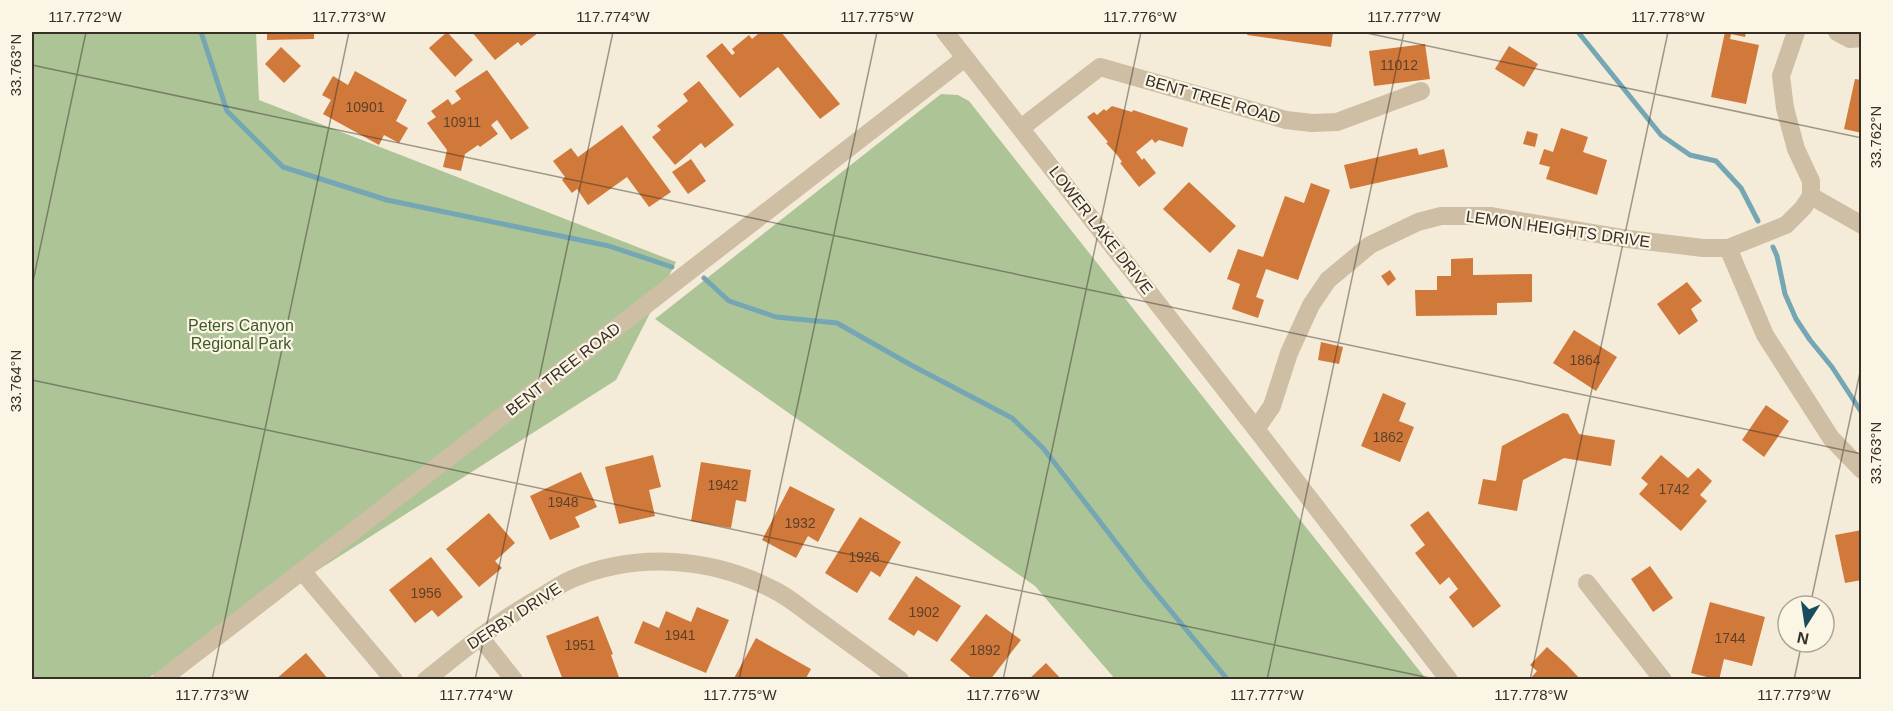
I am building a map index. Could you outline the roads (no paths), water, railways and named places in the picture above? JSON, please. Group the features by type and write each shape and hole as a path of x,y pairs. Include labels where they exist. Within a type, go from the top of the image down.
{"street":[{"name":"LOWER LAKE DRIVE","path":"945,32 1256,429"},
{"path":"1796,32 1781,76 1785,108 1796,149 1811,181 1811,196 1862,225"},
{"path":"1837,32 1850,39 1862,38"},
{"name":"BENT TREE ROAD","path":"161,680 965,58"},
{"name":"BENT TREE ROAD","path":"1022,128 1100,67 1286,120 1312,123 1337,122 1420,91"},
{"name":"LEMON HEIGHTS DRIVE","path":"1256,429 1272,406 1289,353 1311,305 1328,280 1370,245 1418,222 1441,216 1490,216 1628,239 1703,248 1728,248 1786,225 1811,196"},
{"path":"1728,248 1765,335 1831,438 1862,470"},
{"path":"1256,429 1449,680"},
{"name":"DERBY DRIVE","path":"426,680 521,608 571,580 604,569 639,562 670,561 708,566 745,576 777,591 900,680"},
{"path":"303,571 394,680"},
{"path":"1587,583 1663,680"},
{"path":"480,637 514,680"}],"waterway":[{"path":"201,32 227,111 283,167 387,200 609,246 672,267"},
{"path":"1578,32 1661,135 1690,155 1716,161 1741,188 1758,221"},
{"path":"1773,247 1785,294 1796,319 1832,367 1862,413"},
{"path":"704,278 729,301 776,317 837,323 1012,418 1043,448 1145,580 1228,680"}],"park label":[{"name":"Peters Canyon Regional Park","path":"241,334"}]}
